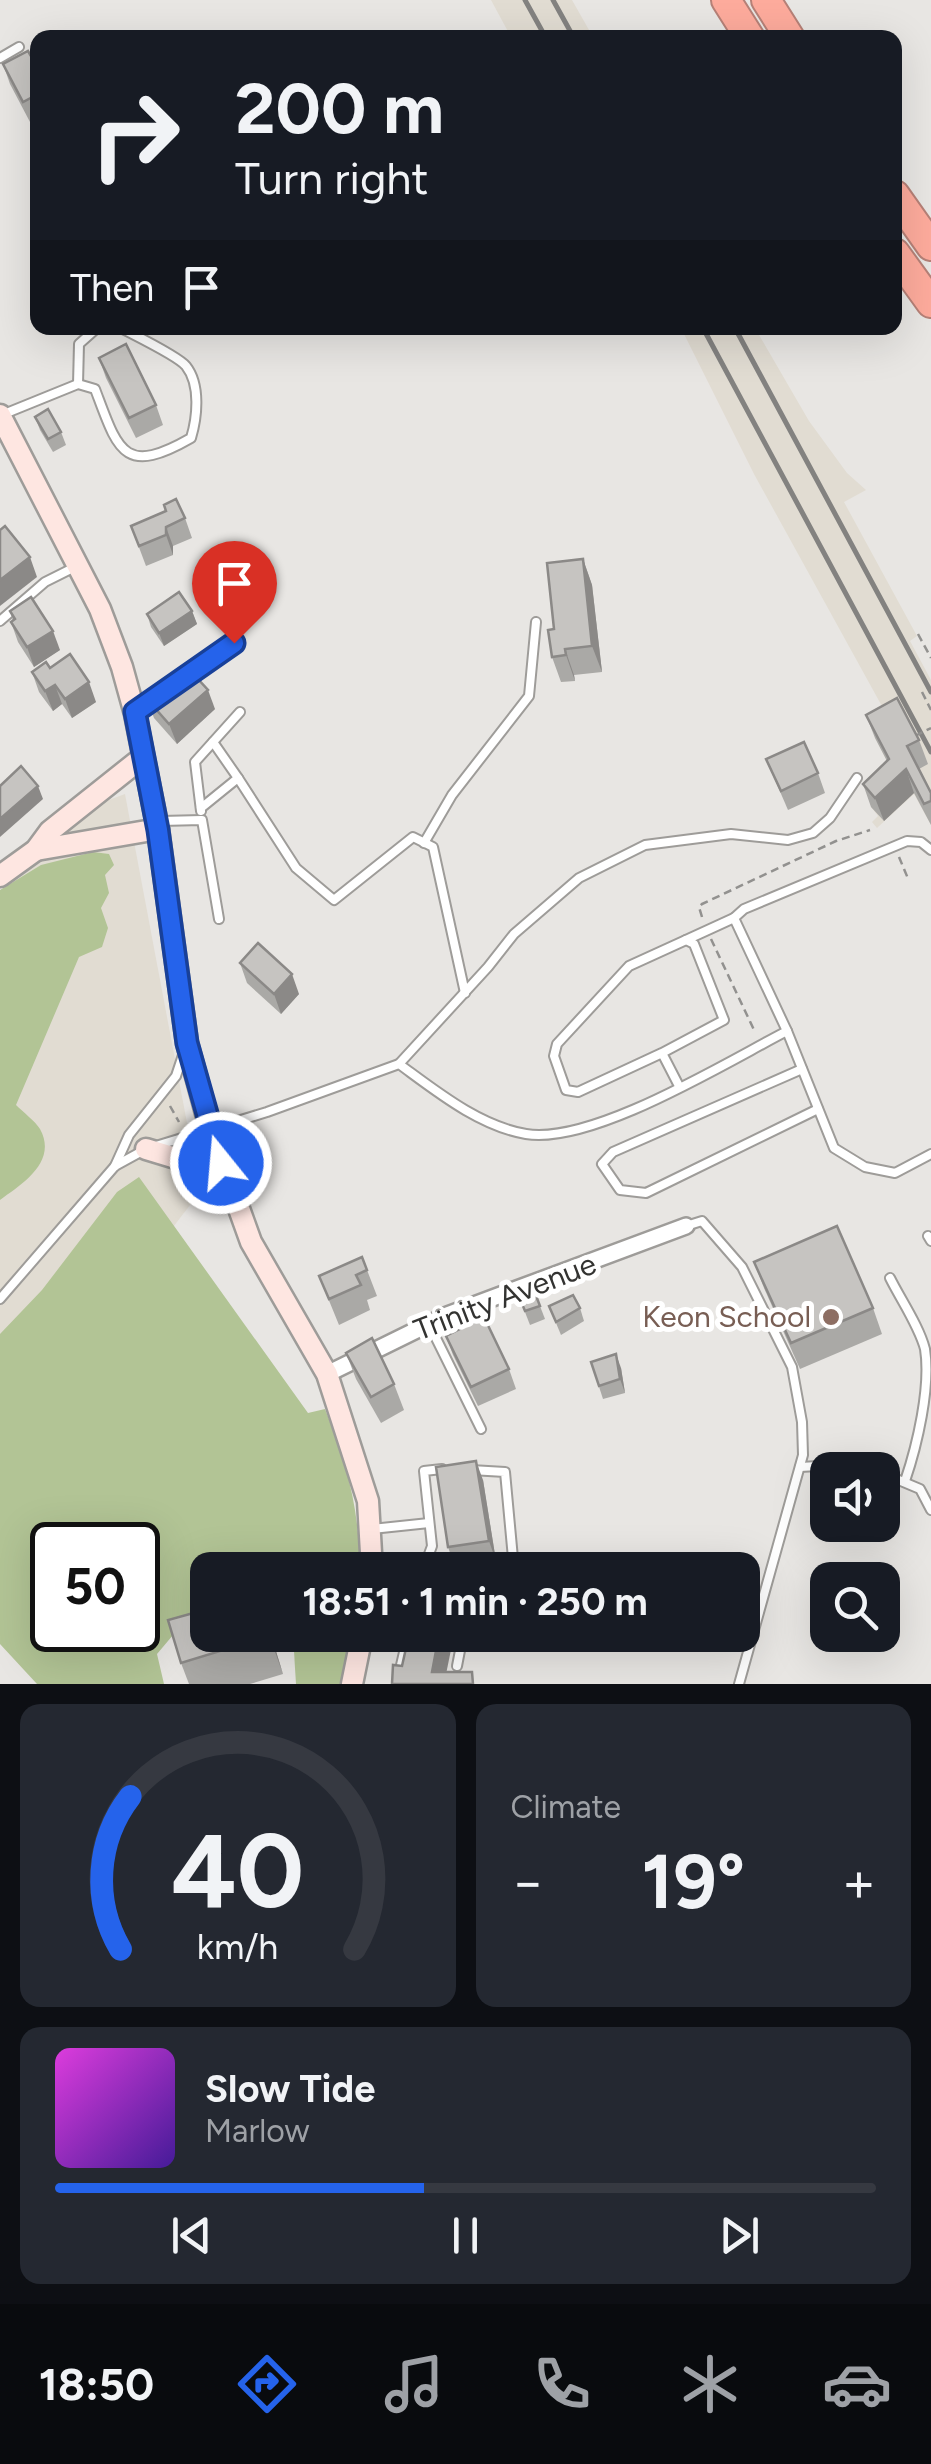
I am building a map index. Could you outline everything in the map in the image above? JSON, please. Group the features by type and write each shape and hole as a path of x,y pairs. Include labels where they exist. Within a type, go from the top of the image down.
{"highway":[{"path":"726,0 745,30"},
{"path":"766,0 785,30"},
{"path":"902,205 931,246"},
{"path":"902,263 931,303"}],"main road":[{"path":"0,415 100,609 142,707 144,757 187,1043 210,1128 252,1242 327,1374 361,1473 372,1529 372,1552"},
{"path":"0,876 144,757"},
{"path":"36,850 157,825"},
{"path":"146,1149 179,1159 233,1195"},
{"path":"352,1684 359,1652"}],"street":[{"name":"Trinity Avenue","path":"327,1374 429,1324 686,1226"}],"lane":[{"path":"0,58 19,47"},
{"path":"78,384 79,344 90,335"},
{"path":"0,415 78,384 95,389 116,446 132,455 160,456 191,438 196,394 186,366 132,335"},
{"path":"0,622 45,582 78,566"},
{"path":"424,843 452,795 529,696 536,622"},
{"path":"178,682 234,643"},
{"path":"219,919 195,762 240,712"},
{"path":"213,742 296,868 334,900 413,837 433,848 464,993"},
{"path":"201,808 238,778"},
{"path":"115,1166 146,1149 267,1112 399,1064 514,934 579,878 645,844 731,834 788,840 813,833 830,818 857,778"},
{"path":"157,825 202,820"},
{"path":"686,940 694,944 724,1020 662,1054 578,1092 566,1090 554,1056 557,1044 629,966 744,910 907,842 920,842 931,850"},
{"path":"734,918 787,1031 834,1148 864,1168 895,1173 931,1154"},
{"path":"399,1064 489,1122 528,1134 567,1133 612,1118 787,1031"},
{"path":"0,1299 115,1166 128,1135 176,1076 187,1043"},
{"path":"662,1054 679,1086"},
{"path":"802,1069 613,1152 602,1164 620,1190 646,1193 818,1109"},
{"path":"686,1226 702,1222 742,1268 792,1366 802,1422 800,1467 739,1684"},
{"path":"890,1278 926,1350 926,1405 905,1482"},
{"path":"429,1324 481,1429"},
{"path":"800,1467 810,1466"},
{"path":"464,1468 505,1472 512,1552"},
{"path":"430,1552 424,1471 444,1469"},
{"path":"900,1480 920,1490 931,1510"},
{"path":"372,1529 430,1523"},
{"path":"401,1665 404,1652"},
{"path":"456,1666 459,1652"}],"path":[{"path":"918,634 931,658"},
{"path":"922,692 931,710"},
{"path":"914,737 931,728"},
{"path":"703,920 702,904 836,840 870,830"},
{"path":"898,861 910,880"},
{"path":"710,938 755,1032"},
{"path":"166,1103 174,1109 179,1122"}],"shaded area":[{"path":"491,0 572,0 589,30 507,30"},
{"path":"684,335 759,335 809,421 847,473 866,490 844,502 917,636 910,641 931,680 931,825 914,794 877,828 872,822 878,816 871,807 898,783 875,738 894,728 754,474"},
{"path":"125,794 200,1192 101,1321 0,1400 0,892 98,804"}],"green space":[{"path":"93,852 109,854 114,865 105,875 109,893 101,908 108,928 102,947 79,957 16,1105 40,1129 44,1141 41,1162 0,1200 0,890 41,865"},
{"path":"139,1177 308,1413 325,1409 339,1448 351,1488 358,1552 190,1552 190,1615 160,1650 160,1522 30,1522 30,1652 159,1652 164,1684 37,1684 0,1644 0,1334 42,1290 117,1192"},
{"path":"294,1652 348,1652 342,1684 296,1684"}],"building":[{"path":"28,51 30,98 23,102 3,64"},
{"path":"126,344 156,405 129,418 99,358"},
{"path":"48,409 61,432 48,439 35,417"},
{"path":"176,499 185,518 166,527 166,535 139,546 131,526 166,511 164,505"},
{"path":"5,526 30,557 0,580 0,530"},
{"path":"583,559 592,646 565,649 566,655 552,657 548,630 554,629 547,563"},
{"path":"179,592 192,611 159,633 147,614"},
{"path":"31,597 53,631 27,647 11,622 15,619 10,611"},
{"path":"70,654 89,682 65,699 55,685 45,691 32,672 46,662 50,668"},
{"path":"185,665 208,690 169,724 147,699"},
{"path":"897,698 919,740 907,746 931,793 931,801 924,804 906,769 875,798 863,784 889,759 866,715"},
{"path":"804,742 818,773 781,791 766,759"},
{"path":"21,766 38,786 0,819 0,786"},
{"path":"258,943 292,974 274,994 240,963"},
{"path":"837,1226 873,1308 791,1343 754,1262"},
{"path":"362,1257 367,1270 356,1275 361,1285 329,1299 319,1276"},
{"path":"533,1288 540,1306 525,1311 518,1294"},
{"path":"573,1295 580,1308 556,1322 549,1306"},
{"path":"484,1317 509,1369 471,1387 446,1336"},
{"path":"372,1338 394,1384 371,1397 346,1353"},
{"path":"616,1354 620,1379 599,1386 591,1362"},
{"path":"476,1461 489,1541 448,1547 436,1467"},
{"path":"190,1614 190,1652 217,1652 181,1663 168,1620"},
{"path":"405,1652 436,1652 432,1672 472,1672 473,1684 392,1684 393,1665 402,1666"}],"railway":[{"path":"525,0 542,30"},
{"path":"553,0 570,30"},
{"path":"707,335 931,752"},
{"path":"739,335 931,692"}],"place":[{"name":"Keon School","path":"831,1317"}],"route":[{"path":"221,1163 187,1043 158,830 135,712 234,643"}]}
